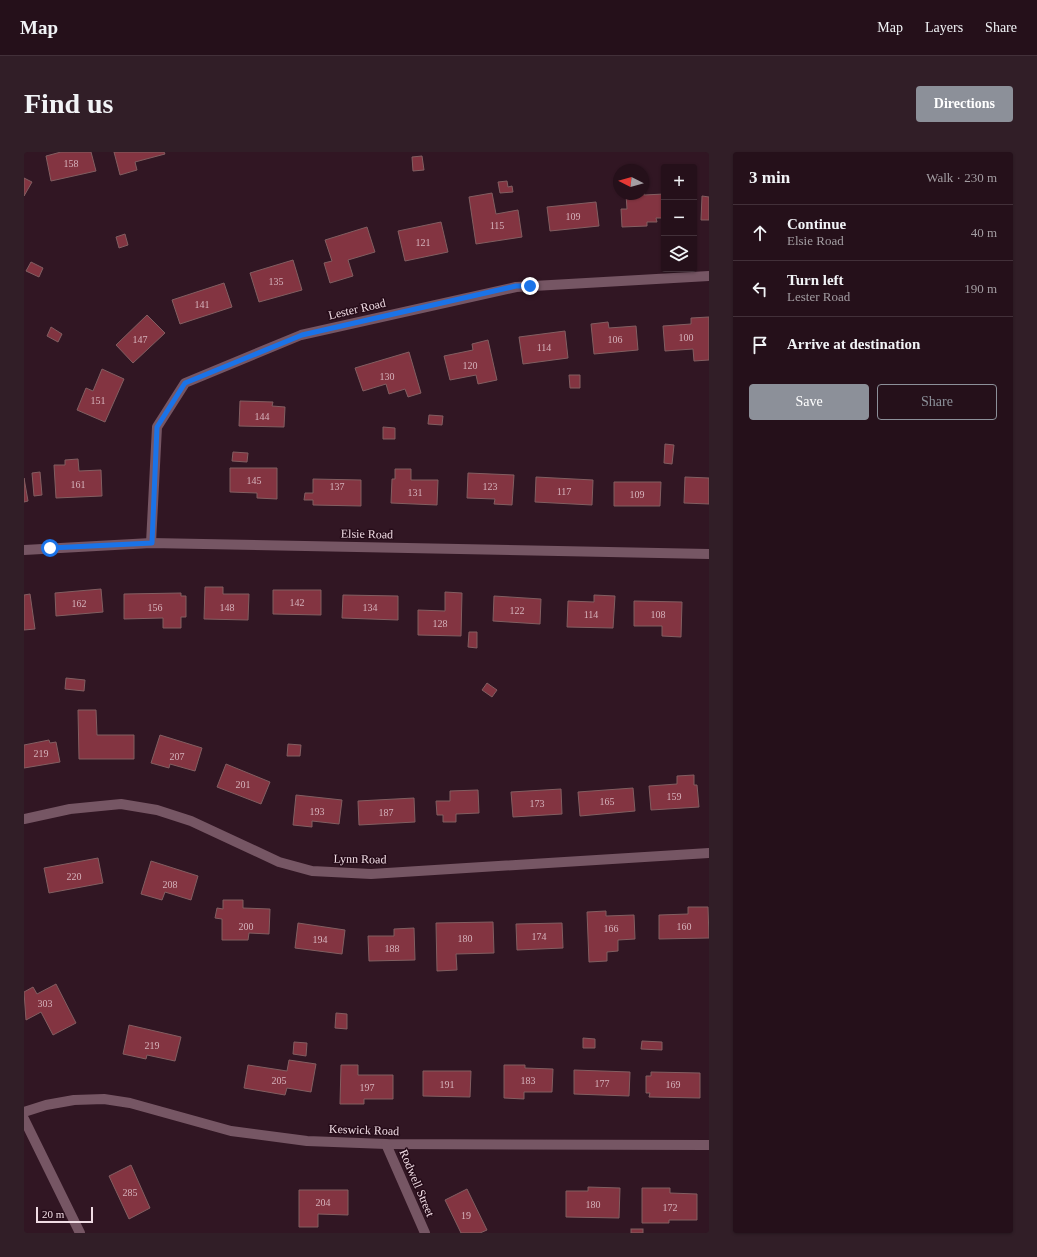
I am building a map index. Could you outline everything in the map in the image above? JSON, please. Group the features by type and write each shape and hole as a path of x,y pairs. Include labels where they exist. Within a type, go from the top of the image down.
{"street":[{"name":"Lester Road","path":"152,543 157,427 185,383 302,335 516,286 709,276"},
{"name":"Elsie Road","path":"24,550 152,543 709,554"},
{"name":"Lynn Road","path":"24,819 70,809 121,804 157,810 191,821 278,862 312,870 334,872 386,873 709,853"},
{"name":"Keswick Road","path":"24,1112 46,1105 74,1100 104,1099 130,1102 231,1131 307,1141 386,1144 709,1145"},
{"path":"24,1119 80,1233"},
{"name":"Rodwell Street","path":"386,1144 425,1233"}],"building":[{"path":"61,152 91,152 96,171 51,181 46,156"},
{"path":"114,152 164,152 165,154 135,162 137,170 120,175"},
{"path":"422,156 424,170 413,171 412,157"},
{"path":"24,178 32,182 24,196"},
{"path":"507,181 508,187 512,186 513,192 500,193 498,182"},
{"path":"492,193 496,214 518,210 522,237 476,244 469,197"},
{"path":"661,194 661,218 656,218 657,222 647,222 647,226 622,227 621,209 627,209 626,200 649,200 649,195"},
{"path":"702,196 709,197 709,220 701,220"},
{"path":"596,202 599,226 550,231 547,207"},
{"path":"441,222 448,252 405,261 398,231"},
{"path":"367,227 375,252 348,260 353,276 330,283 324,263 332,261 325,240"},
{"path":"125,234 128,245 119,248 116,237"},
{"path":"293,260 302,290 259,302 250,273"},
{"path":"31,262 43,268 39,277 26,271"},
{"path":"224,283 232,307 180,324 172,300"},
{"path":"147,315 165,333 133,363 116,345"},
{"path":"709,317 709,360 694,361 693,349 665,351 663,326 691,324 691,318"},
{"path":"608,322 609,328 636,326 638,350 594,354 591,324"},
{"path":"51,327 62,334 58,342 47,336"},
{"path":"565,331 568,358 523,364 519,337"},
{"path":"488,340 497,380 478,384 476,375 450,380 444,356 473,350 472,344"},
{"path":"409,352 421,393 408,397 405,389 389,394 386,384 363,391 355,368"},
{"path":"102,369 124,379 105,422 77,410 86,388 93,391"},
{"path":"569,375 580,375 580,388 570,388"},
{"path":"240,401 273,402 272,406 285,407 284,427 239,426"},
{"path":"429,415 443,416 442,425 428,424"},
{"path":"383,427 395,428 395,439 383,439"},
{"path":"665,444 674,445 672,464 664,463"},
{"path":"233,452 248,453 247,462 232,461"},
{"path":"78,459 79,471 101,470 102,496 56,498 54,465 65,465 65,460"},
{"path":"230,468 277,468 277,499 257,498 257,493 230,492"},
{"path":"395,469 411,469 411,480 438,480 437,505 391,503 392,479 395,479"},
{"path":"40,472 42,495 34,496 32,473"},
{"path":"468,473 514,475 512,505 494,504 495,499 467,498"},
{"path":"536,477 593,480 592,505 535,502"},
{"path":"685,477 709,478 709,504 684,503"},
{"path":"24,478 28,501 24,502"},
{"path":"313,479 361,480 361,506 313,505 313,500 304,500 305,493 313,493"},
{"path":"614,482 661,482 660,506 614,506"},
{"path":"205,587 223,587 223,594 249,594 248,620 204,619"},
{"path":"101,589 103,612 56,616 55,593"},
{"path":"273,590 321,590 321,615 273,614"},
{"path":"445,592 462,593 461,636 418,635 418,610 445,611"},
{"path":"181,593 181,596 186,596 186,617 181,617 181,628 163,628 163,618 124,619 124,594"},
{"path":"30,594 35,629 24,630 24,595"},
{"path":"343,595 398,596 398,620 342,618"},
{"path":"594,595 615,596 613,628 567,627 568,601 594,602"},
{"path":"494,596 541,599 540,624 493,621"},
{"path":"634,601 682,602 681,637 662,636 662,626 634,626"},
{"path":"469,632 477,632 477,648 468,647"},
{"path":"66,678 85,680 84,691 65,689"},
{"path":"487,683 497,690 492,697 482,690"},
{"path":"78,710 96,710 97,735 134,735 134,759 79,759"},
{"path":"160,735 202,748 195,771 170,764 169,768 151,763"},
{"path":"49,740 50,743 56,742 60,762 24,768 24,745"},
{"path":"288,744 301,745 300,756 287,756"},
{"path":"226,764 270,782 261,804 217,787"},
{"path":"694,775 694,785 697,785 699,807 651,810 649,786 677,784 677,776"},
{"path":"633,788 635,811 580,816 578,792"},
{"path":"561,789 562,814 513,817 511,792"},
{"path":"478,790 479,813 456,814 456,822 443,822 443,815 437,815 436,801 450,801 450,791"},
{"path":"296,795 342,800 339,824 312,821 312,827 293,825"},
{"path":"414,798 415,822 359,825 358,801"},
{"path":"98,858 103,883 49,893 44,868"},
{"path":"151,861 198,876 191,900 165,892 162,900 141,894"},
{"path":"223,900 243,900 243,908 270,909 269,934 249,933 248,940 222,940 222,919 215,918 217,908 223,909"},
{"path":"688,907 708,907 709,938 659,939 659,915 688,914"},
{"path":"606,911 606,916 634,915 635,939 618,940 618,951 607,952 607,961 589,962 587,912"},
{"path":"493,922 494,953 456,954 457,970 437,971 436,923"},
{"path":"298,923 345,930 342,954 295,948"},
{"path":"562,923 563,948 517,950 516,924"},
{"path":"414,928 415,960 369,961 368,936 394,936 394,929"},
{"path":"56,984 76,1023 53,1035 41,1012 26,1020 24,992 33,987 37,994"},
{"path":"336,1013 347,1014 347,1029 335,1028"},
{"path":"129,1025 181,1037 175,1061 147,1055 146,1059 123,1054"},
{"path":"583,1038 595,1039 595,1048 583,1048"},
{"path":"642,1041 662,1042 662,1050 641,1049"},
{"path":"294,1042 307,1043 306,1056 293,1054"},
{"path":"289,1060 316,1064 311,1092 287,1088 285,1095 244,1088 248,1065 287,1071"},
{"path":"341,1065 358,1065 358,1075 393,1075 393,1099 364,1099 364,1104 340,1104"},
{"path":"504,1065 525,1065 525,1068 553,1069 552,1092 524,1092 524,1099 504,1098"},
{"path":"574,1070 630,1072 629,1096 574,1094"},
{"path":"423,1071 471,1071 470,1097 423,1096"},
{"path":"651,1072 700,1073 700,1098 649,1097 650,1093 646,1093 646,1076 651,1076"},
{"path":"131,1165 150,1208 129,1219 109,1176"},
{"path":"588,1187 620,1188 619,1218 566,1217 566,1191 588,1191"},
{"path":"642,1188 670,1188 670,1193 697,1194 697,1220 669,1220 669,1223 642,1223"},
{"path":"467,1189 487,1230 480,1233 461,1233 445,1200"},
{"path":"299,1190 348,1190 348,1215 318,1214 318,1227 299,1227"},
{"path":"631,1229 643,1229 643,1233 631,1233"}],"route":[{"path":"50,548 152,543 157,427 185,383 302,335 516,286 530,286"}]}
